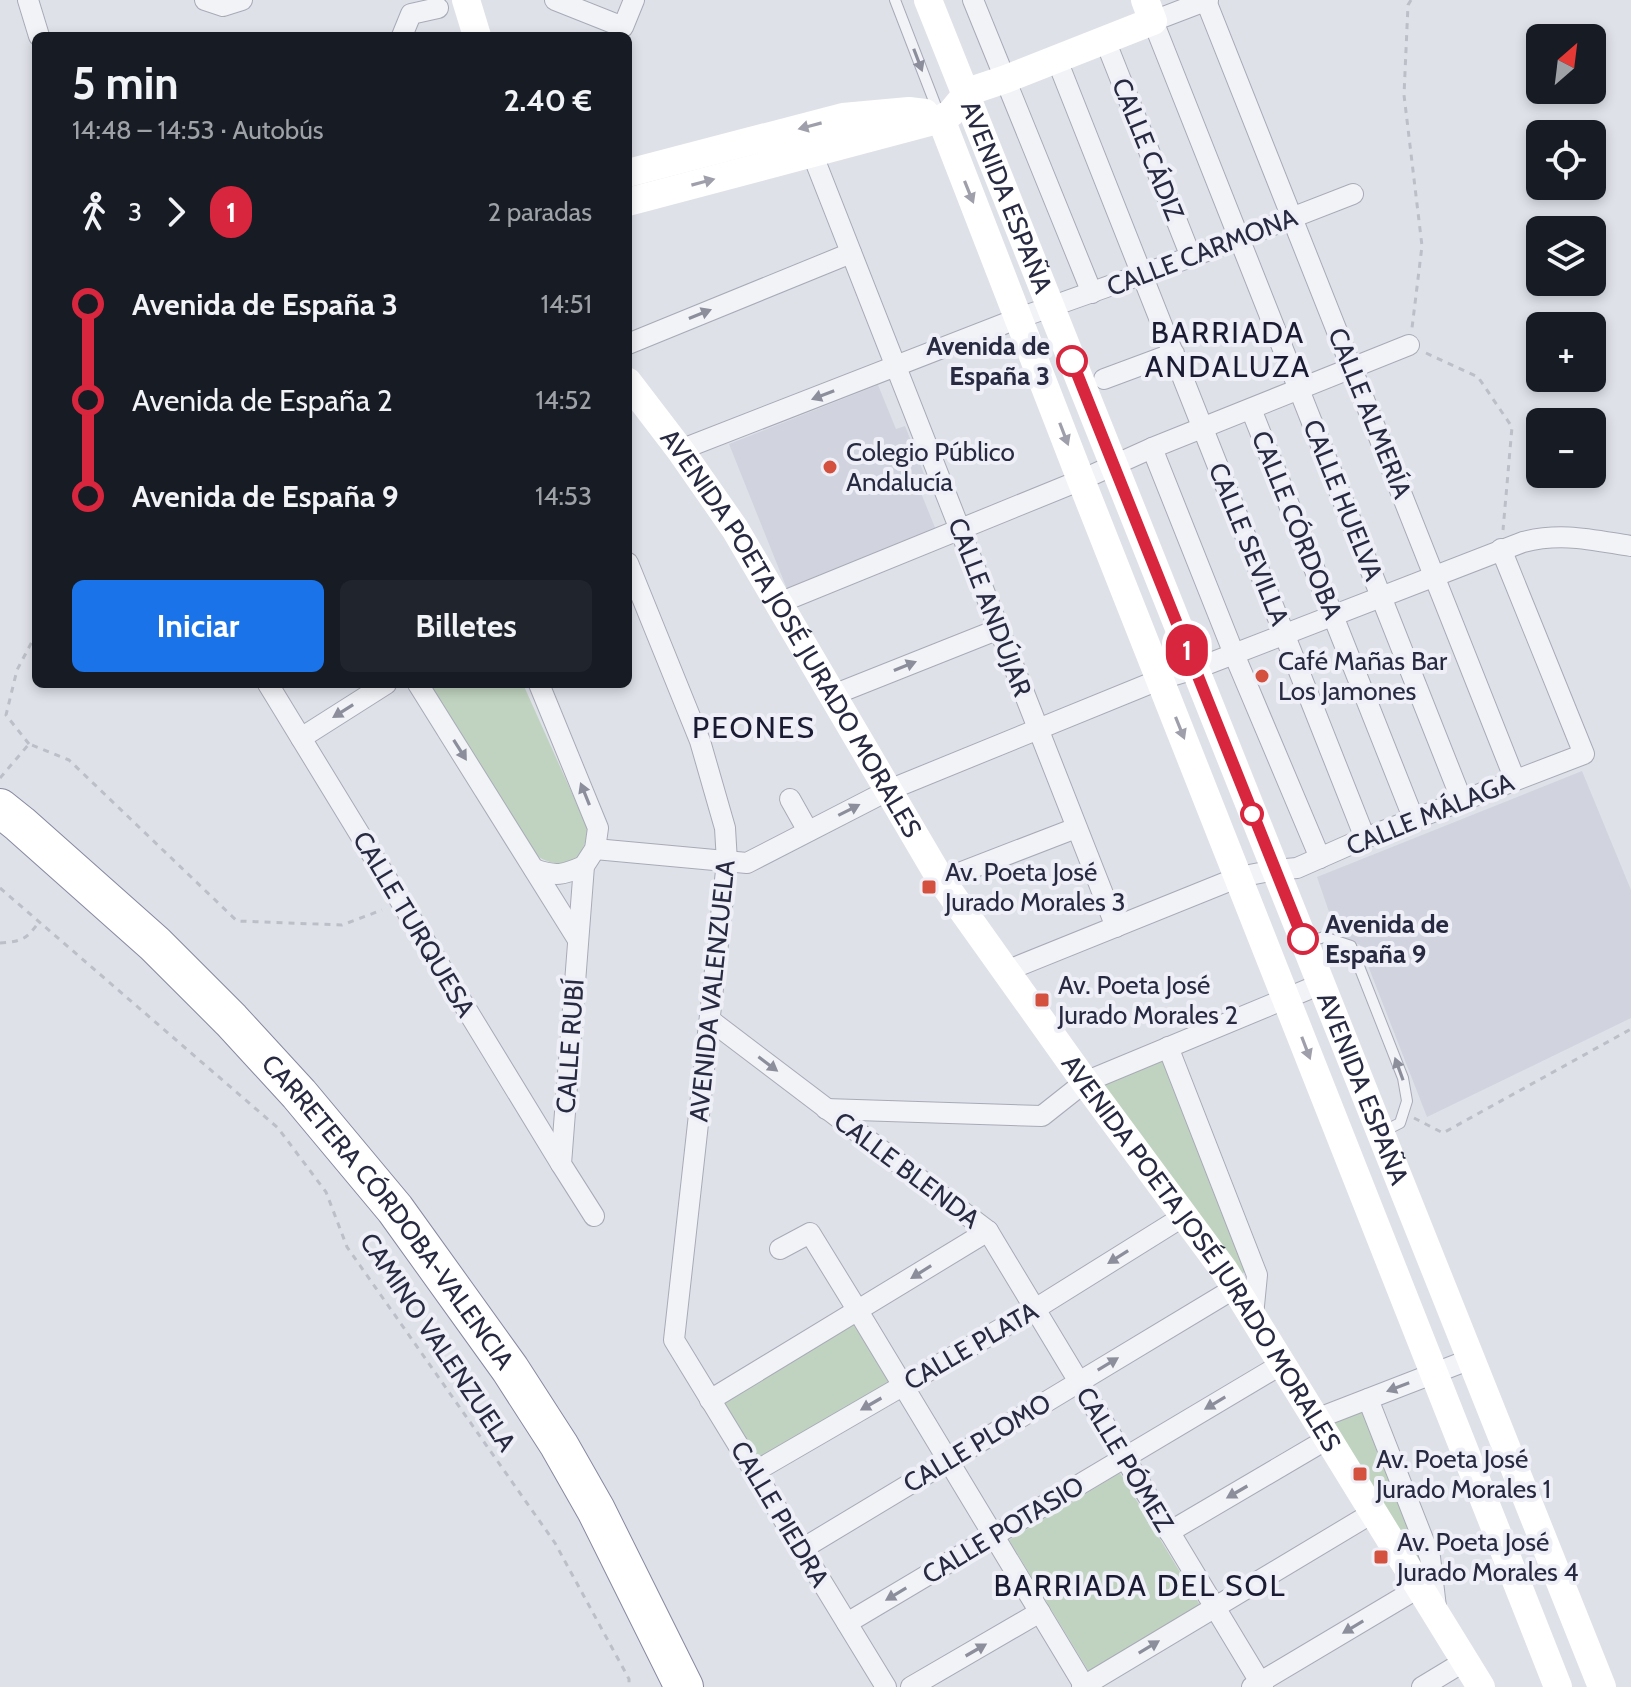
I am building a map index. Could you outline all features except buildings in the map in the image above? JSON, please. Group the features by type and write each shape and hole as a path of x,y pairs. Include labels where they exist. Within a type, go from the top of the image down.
{"highway":[{"name":"CARRETERA CÓRDOBA-VALENCIA","path":"0,808 155,944 231,1020 299,1094 395,1209 510,1369 559,1445 596,1510 684,1687"}],"main road":[{"path":"466,0 476,32"},
{"name":"AVENIDA ESPAÑA","path":"928,0 1602,1687"},
{"path":"632,172 853,129 941,119 976,89 1105,40 1149,11"},
{"name":"AVENIDA ESPAÑA","path":"941,119 1558,1687"},
{"path":"632,201 812,153 853,129"},
{"name":"AVENIDA POETA JOSÉ JURADO MORALES","path":"632,387 735,529 941,880 1235,1288 1481,1687"}],"street":[{"path":"28,0 38,32"},
{"path":"205,0 223,6 242,0"},
{"path":"555,0 623,27 634,0"},
{"name":"AVENIDA ESPAÑA","path":"973,0 1092,293"},
{"path":"1149,11 1207,0"},
{"name":"CALLE ALMERÍA","path":"1207,0 1515,780"},
{"path":"404,32 411,14 438,8"},
{"name":"CALLE HUELVA","path":"1149,11 1462,801"},
{"name":"CALLE CÁDIZ","path":"1105,40 1191,257"},
{"name":"CALLE SEVILLA","path":"1057,60 1365,838"},
{"name":"CALLE ANDÚJAR","path":"812,153 1116,927"},
{"name":"CALLE CARMONA","path":"680,450 1019,318 1191,257 1353,194"},
{"path":"632,342 851,253"},
{"path":"779,603 1409,345"},
{"path":"1104,379 1174,353"},
{"name":"CALLE CÓRDOBA","path":"1251,409 1414,820"},
{"path":"1152,448 1320,858"},
{"path":"534,869 549,874 564,874 590,857 747,863 889,790 1161,679 1195,669 1501,549 1545,536 1568,536 1631,546"},
{"name":"CALLE MÁLAGA","path":"1006,971 1239,877 1297,868 1365,838 1584,754 1501,549"},
{"name":"AVENIDA VALENZUELA","path":"632,575 700,741 725,828 727,862 674,1340"},
{"path":"833,695 999,629"},
{"name":"CALLE TURQUESA","path":"270,688 561,1164"},
{"path":"301,738 380,688"},
{"path":"421,688 578,940"},
{"name":"CALLE RUBÍ","path":"541,688 598,828 590,857 578,940 561,1164"},
{"path":"790,799 808,831"},
{"path":"941,880 1076,828"},
{"path":"826,1109 1042,1116 1085,1082 1321,984"},
{"name":"CALLE BLENDA","path":"710,1020 988,1231"},
{"path":"1168,1047 1257,1275 1253,1316"},
{"path":"561,1164 594,1216"},
{"name":"CALLE PLATA","path":"754,1472 1035,1309 1184,1216"},
{"path":"710,1400 988,1231"},
{"name":"CALLE PÓMEZ","path":"988,1231 1215,1608 1258,1685"},
{"path":"780,1249 810,1233 1084,1687 1374,1512"},
{"name":"CALLE PLOMO","path":"802,1549 1235,1288"},
{"name":"CALLE PIEDRA","path":"674,1340 886,1687"},
{"path":"1169,1532 1368,1399 1471,1359"},
{"name":"CALLE POTASIO","path":"847,1623 1282,1364"},
{"path":"1368,1399 1430,1557 1436,1613"},
{"path":"1258,1685 1420,1587"},
{"path":"911,1687 1040,1612"},
{"path":"1422,1687 1465,1661"}],"lane":[{"name":"AVENIDA ESPAÑA","path":"895,0 941,119"},
{"path":"1304,943 1324,937 1351,946 1403,1078 1407,1101 1400,1123 1380,1132"}],"path":[{"path":"1411,0 1408,5 1404,95 1422,246 1409,345 1478,377 1512,427 1501,549"},
{"path":"32,642 17,670 6,715 29,744 69,760 237,921 342,925 386,908"},
{"path":"0,778 29,744"},
{"name":"CAMINO VALENZUELA","path":"0,888 286,1138 326,1192 347,1247 555,1543 629,1679 629,1687"},
{"path":"0,943 24,939 39,922"},
{"path":"1403,1113 1443,1133 1631,1029"}],"shaded area":[{"name":"Colegio Público Andalucía","path":"878,385 896,429 905,426 930,489 921,493 936,530 787,589 729,444"},
{"path":"1582,771 1631,890 1631,1018 1427,1117 1360,945 1338,938 1317,877"}],"green space":[{"path":"431,688 525,688 588,829 582,850 571,861 555,863 535,855"},
{"path":"1166,1054 1253,1264 1242,1274 1097,1082"},
{"path":"856,1322 892,1384 758,1463 723,1404"},
{"path":"1363,1401 1425,1559 1422,1567 1331,1421"},
{"path":"1120,1473 1200,1605 1089,1672 1009,1540"}],"bus line":[{"name":"1","path":"1072,361 1303,939"}],"place":[{"name":"Avenida de España 3","path":"1072,361"},
{"name":"Colegio Público Andalucía","path":"830,467"},
{"name":"Café Mañas Bar Los Jamones","path":"1262,676"},
{"name":"Av. Poeta José Jurado Morales 3","path":"929,887"},
{"name":"Avenida de España 9","path":"1303,939"},
{"name":"Av. Poeta José Jurado Morales 2","path":"1042,1000"},
{"name":"Av. Poeta José Jurado Morales 1","path":"1360,1474"},
{"name":"Av. Poeta José Jurado Morales 4","path":"1381,1557"}],"district":[{"name":"BARRIADA ANDALUZA","path":"1228,350"},
{"name":"PEONES","path":"754,728"},
{"name":"BARRIADA DEL SOL","path":"1140,1586"}]}
